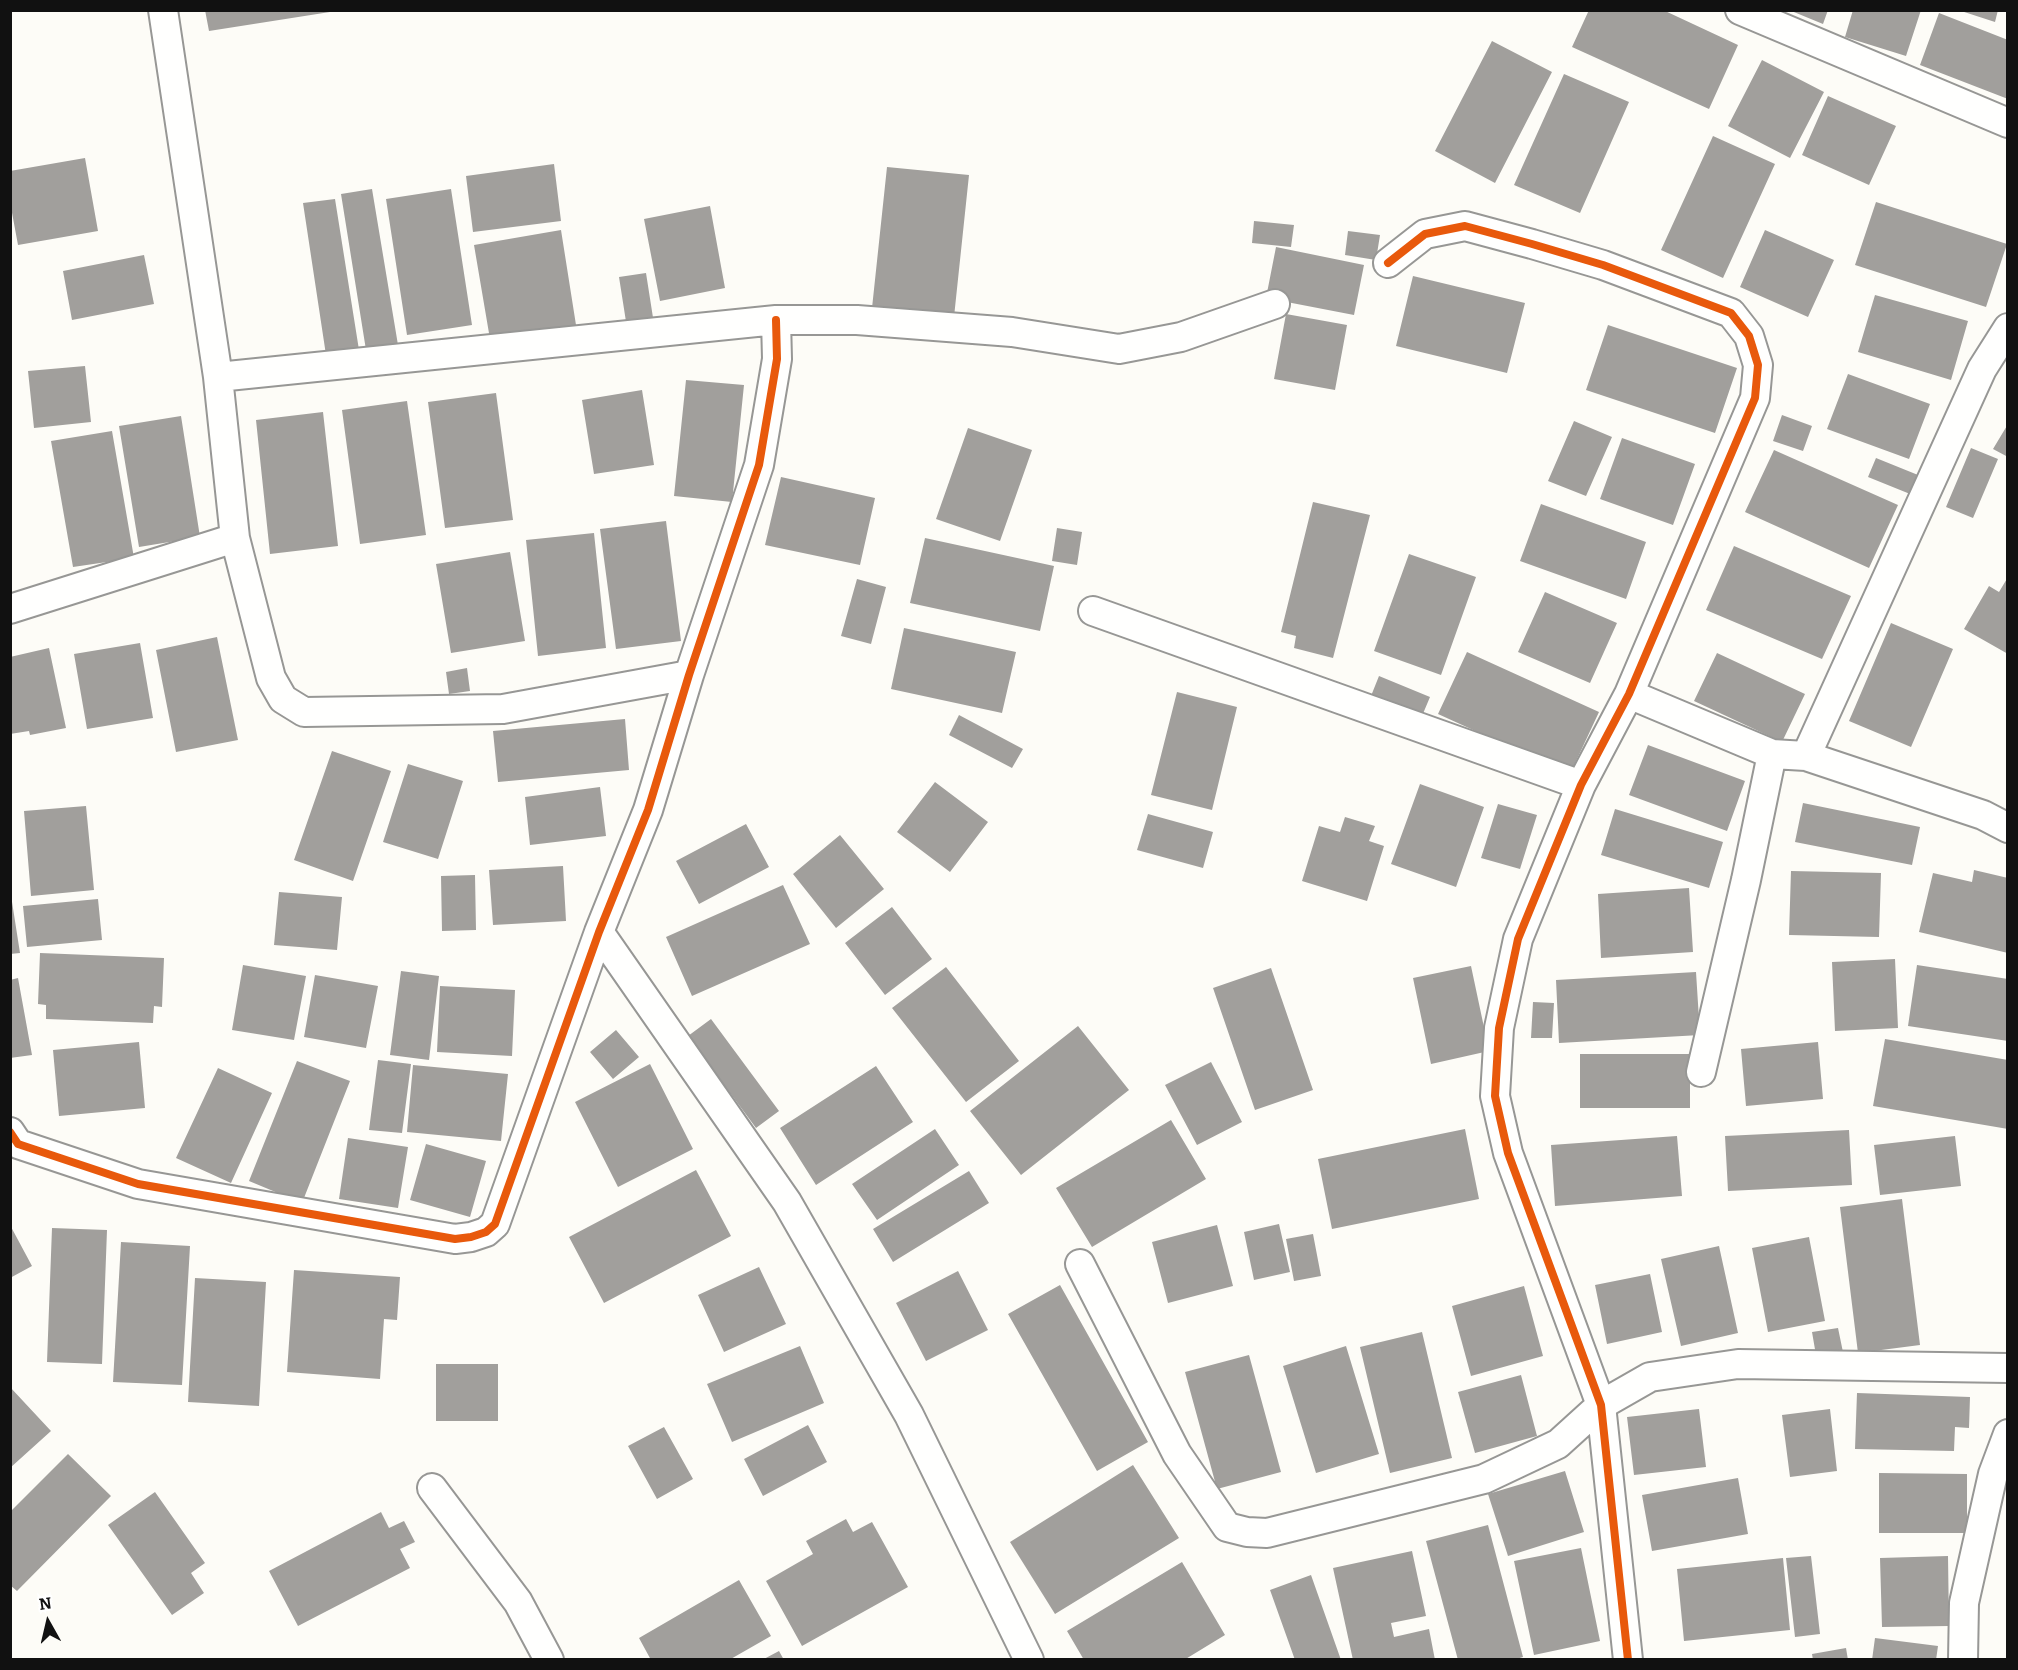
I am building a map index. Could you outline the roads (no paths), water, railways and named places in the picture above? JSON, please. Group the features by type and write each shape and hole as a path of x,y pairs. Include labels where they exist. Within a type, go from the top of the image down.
{"street":[{"path":"164,10 218,377 235,538 271,678 284,699 304,712 503,709 689,675"},
{"path":"1740,10 2007,123"},
{"path":"1388,263 1425,234 1465,226 1604,265 1731,313 1749,336 1758,365 1755,398 1629,694 1581,785 1518,939 1499,1028 1495,1096 1508,1153 1601,1405 1628,1659"},
{"path":"218,377 776,320 857,320 1000,331 1119,349 1180,337 1275,304"},
{"path":"13,1141 138,1184 455,1239 486,1232 495,1224 599,932 648,810 689,675 759,465 777,359 776,320"},
{"path":"1806,756 1982,369 2007,328"},
{"path":"10,609 235,538"},
{"path":"1093,611 1581,785"},
{"path":"1629,694 1772,754 1806,756 1983,815 2007,828"},
{"path":"1701,1072 1746,880 1772,754"},
{"path":"599,932 787,1202 909,1415 1029,1659"},
{"path":"1080,1264 1177,1454 1227,1527 1247,1532 1267,1533 1484,1479 1558,1444 1601,1405 1650,1377 1738,1364 2007,1368"},
{"path":"1963,1659 1964,1603 1992,1474 2007,1434"},
{"path":"432,1488 518,1602 549,1659"}]}
